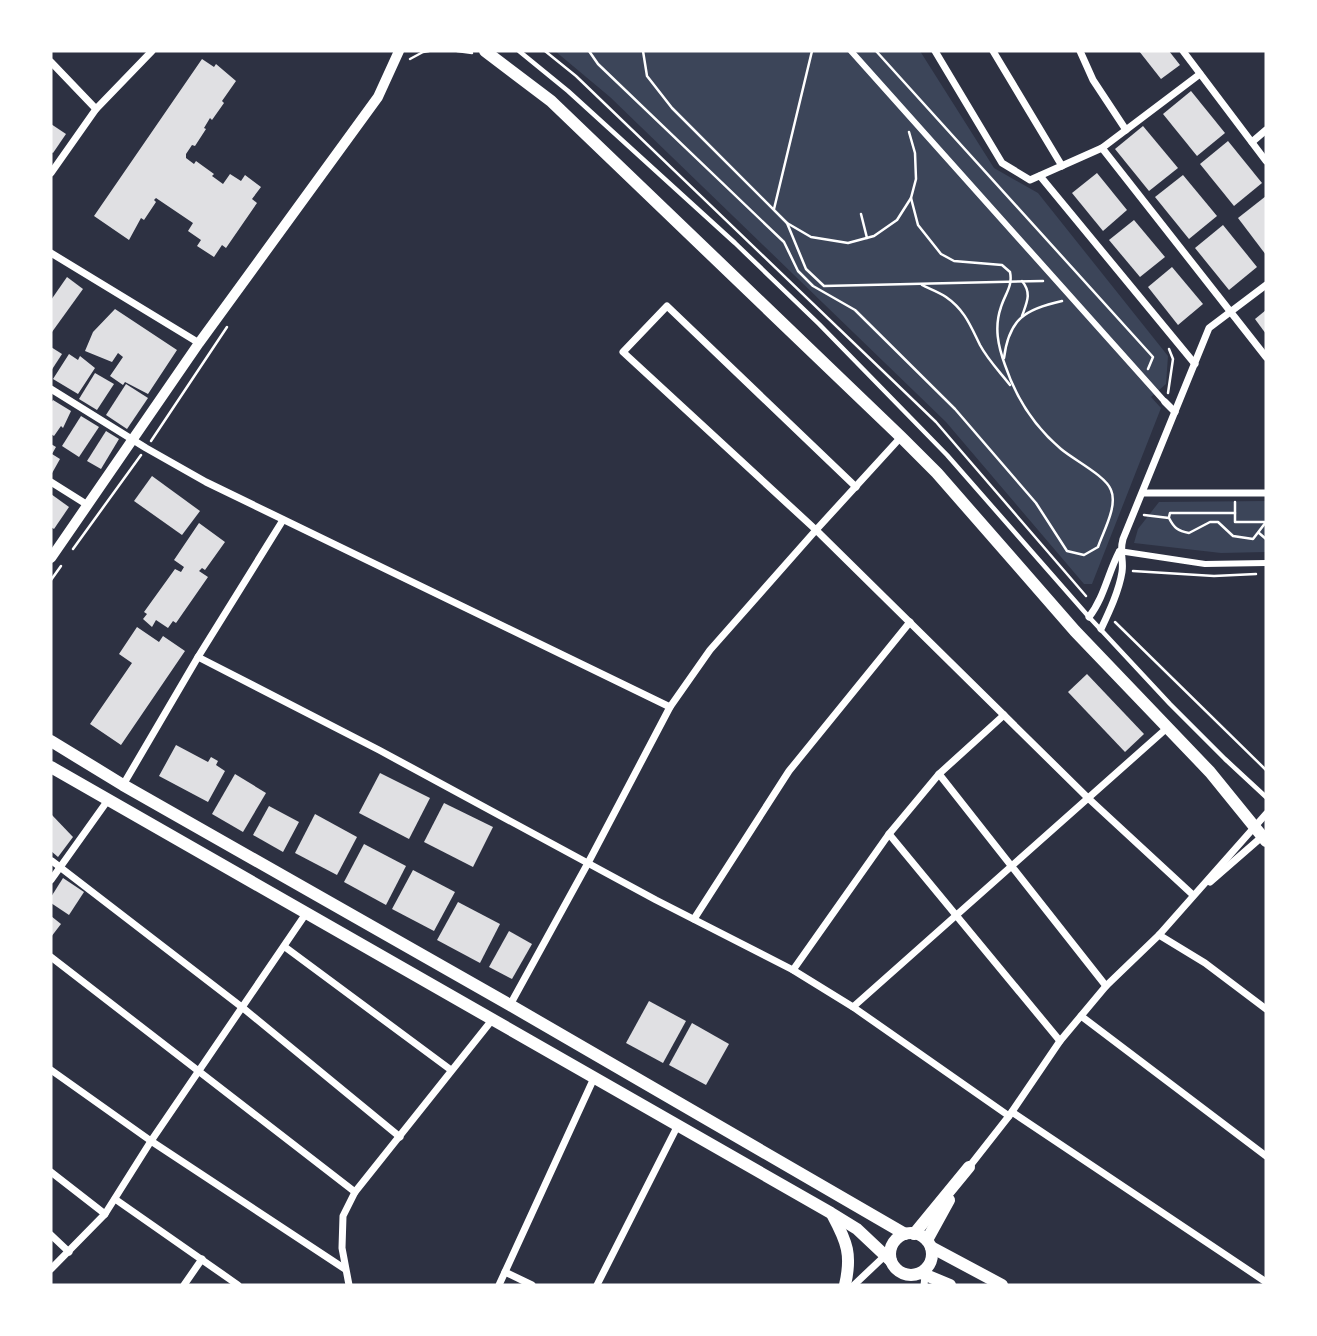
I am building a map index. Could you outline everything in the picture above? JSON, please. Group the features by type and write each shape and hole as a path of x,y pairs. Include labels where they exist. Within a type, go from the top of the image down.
{"main road":[{"path":"479,52 551,101 901,437 955,494 1075,631 1210,772 1262,834"},
{"path":"51,741 123,785 1002,1285"},
{"path":"51,767 831,1213 857,1229 889,1255 895,1268 905,1274 924,1275 950,1285"},
{"path":"889,1255 894,1242 910,1234 969,1167"},
{"path":"924,1275 932,1256 929,1244 969,1167"},
{"path":"831,1213 847,1242 848,1272 845,1285"}],"street":[{"path":"51,173 96,109 152,51"},
{"path":"51,558 199,343 379,97 399,51"},
{"path":"851,51 1175,412"},
{"path":"935,51 1002,163 1030,180 1102,148 1200,74"},
{"path":"993,51 1062,166"},
{"path":"1080,51 1093,80 1126,130"},
{"path":"1183,51 1266,161"},
{"path":"51,62 96,109"},
{"path":"1252,142 1266,130"},
{"path":"1102,148 1266,357"},
{"path":"1040,176 1195,364"},
{"path":"51,253 199,343"},
{"path":"1089,617 1097,607 1209,328 1266,285"},
{"path":"856,486 667,306 623,352 816,530 1088,798 1193,895"},
{"path":"51,389 206,482 670,707"},
{"path":"510,1005 670,707 710,650 901,437"},
{"path":"51,482 86,504"},
{"path":"1143,494 1266,493"},
{"path":"123,785 283,520"},
{"path":"1119,551 1205,564 1266,563"},
{"path":"1101,629 1123,570 1119,551"},
{"path":"694,919 789,771 910,622"},
{"path":"198,657 793,970 853,1007 1266,1282"},
{"path":"793,970 889,834 939,774 1004,715"},
{"path":"853,1007 1167,728"},
{"path":"939,774 1106,986"},
{"path":"51,880 108,800"},
{"path":"1184,907 1262,834 1266,814"},
{"path":"889,834 1060,1041"},
{"path":"969,1167 1010,1114 1060,1041 1106,986 1159,935 1193,895 1262,834"},
{"path":"52,860 243,1008 400,1137"},
{"path":"51,1269 105,1213 307,912"},
{"path":"1159,935 1205,963 1266,1009"},
{"path":"285,947 451,1070"},
{"path":"51,957 355,1192"},
{"path":"1081,1016 1266,1156"},
{"path":"349,1285 342,1248 343,1216 355,1192 492,1020"},
{"path":"51,1070 151,1141 345,1269"},
{"path":"499,1285 594,1078"},
{"path":"597,1285 678,1124"},
{"path":"51,1172 105,1213"},
{"path":"115,1199 239,1285"},
{"path":"51,1235 69,1252"},
{"path":"854,1285 889,1255"},
{"path":"184,1285 202,1259"},
{"path":"505,1272 532,1285"}],"lane":[{"path":"519,51 568,91 736,243 819,324 947,455 1089,617 1225,759 1266,797"}],"path":[{"path":"457,51 479,52"},
{"path":"589,51 598,64 784,242 798,271 813,286 855,310 955,409 1036,503 1067,551 1084,555 1098,547 1113,503 1111,489 1100,477 1060,449 1031,418 1013,388 980,345 973,326 961,311 946,297 919,284"},
{"path":"643,51 647,76 672,108 787,223 811,237 848,243 874,236 897,220 911,198 916,179 915,153 906,122"},
{"path":"774,209 812,51"},
{"path":"876,51 1153,356 1144,379"},
{"path":"911,198 918,225 941,254 954,261 1002,265 1010,272 1012,281 1000,309 997,336 1013,388"},
{"path":"861,214 867,238"},
{"path":"787,223 806,269 824,286 1056,280"},
{"path":"1004,362 1007,337 1022,316 1028,299 1027,288 1022,281"},
{"path":"1022,316 1044,305 1073,299"},
{"path":"51,580 146,448 230,322"},
{"path":"1165,402 1171,386 1173,359 1168,348"},
{"path":"1236,502 1235,522 1266,522"},
{"path":"1134,512 1150,517 1169,518"},
{"path":"1235,513 1170,513 1169,518 1173,526 1189,533 1210,522 1218,522 1233,536 1243,539 1253,539 1266,522"},
{"path":"1214,513 1214,522"},
{"path":"1259,533 1266,538"},
{"path":"1115,622 1266,770"}],"shaded area":[{"path":"555,51 920,51 994,168 1038,193 1168,356 1166,384 1151,397 1161,408 1092,584 1084,584 946,422 610,97"},
{"path":"1266,501 1266,552 1221,553 1134,543 1138,529 1159,502"}],"building":[{"path":"1139,51 1169,51 1180,65 1161,79"},
{"path":"202,59 214,67 216,64 236,81 222,101 224,103 212,120 210,118 195,146 192,145 186,154 186,158 194,164 196,161 223,184 230,174 241,181 245,175 261,187 252,199 257,203 226,248 222,245 214,257 197,246 201,240 188,231 193,223 156,198 156,202 144,220 141,218 129,240 94,216"},
{"path":"1191,91 1225,133 1197,156 1163,114"},
{"path":"51,124 66,134 53,153 51,152"},
{"path":"1143,126 1178,168 1149,191 1115,149"},
{"path":"1228,141 1262,183 1234,206 1200,164"},
{"path":"1097,173 1127,210 1103,231 1072,193"},
{"path":"1183,175 1217,216 1189,239 1155,197"},
{"path":"1266,196 1266,255 1238,218"},
{"path":"1134,220 1165,257 1140,277 1109,240"},
{"path":"1223,225 1257,267 1229,290 1195,248"},
{"path":"1172,267 1203,304 1178,325 1148,287"},
{"path":"67,277 83,289 52,332 51,300"},
{"path":"115,309 177,350 148,394 125,382 123,385 110,376 123,357 118,353 112,362 85,351 93,332"},
{"path":"1266,310 1266,334 1255,319"},
{"path":"51,347 62,354 51,371"},
{"path":"69,354 78,360 80,356 95,368 78,394 53,379"},
{"path":"95,373 114,384 97,410 79,399"},
{"path":"126,384 148,398 127,429 106,415"},
{"path":"53,400 71,411 63,428 61,426 54,436 51,434"},
{"path":"81,416 99,427 79,457 62,446"},
{"path":"106,431 119,439 101,469 87,461"},
{"path":"51,444 56,447 52,454 60,459 51,475"},
{"path":"152,476 200,511 182,535 134,501"},
{"path":"51,494 69,507 54,529 51,527"},
{"path":"199,523 225,542 205,570 202,568 199,571 208,577 176,623 173,621 168,628 156,620 152,627 143,619 147,614 144,612 175,569 181,572 184,567 174,560"},
{"path":"137,627 159,642 163,636 185,651 121,745 90,724 132,663 119,654"},
{"path":"1087,674 1144,734 1125,752 1068,692"},
{"path":"176,745 208,762 211,757 218,761 216,765 225,771 208,802 159,776"},
{"path":"380,773 430,798 409,839 359,813"},
{"path":"235,774 266,793 243,832 212,814"},
{"path":"444,803 493,827 473,867 424,842"},
{"path":"269,806 299,822 283,852 253,835"},
{"path":"51,814 73,837 58,857 51,851"},
{"path":"315,814 357,837 337,875 295,853"},
{"path":"364,844 406,866 386,905 344,882"},
{"path":"413,870 455,892 434,931 392,909"},
{"path":"63,878 84,892 69,915 51,903 51,897"},
{"path":"458,902 500,924 480,963 437,940"},
{"path":"51,916 61,924 51,937"},
{"path":"509,931 532,944 512,979 489,967"},
{"path":"649,1001 686,1021 663,1063 626,1043"},
{"path":"692,1023 729,1044 706,1085 669,1065"}]}
